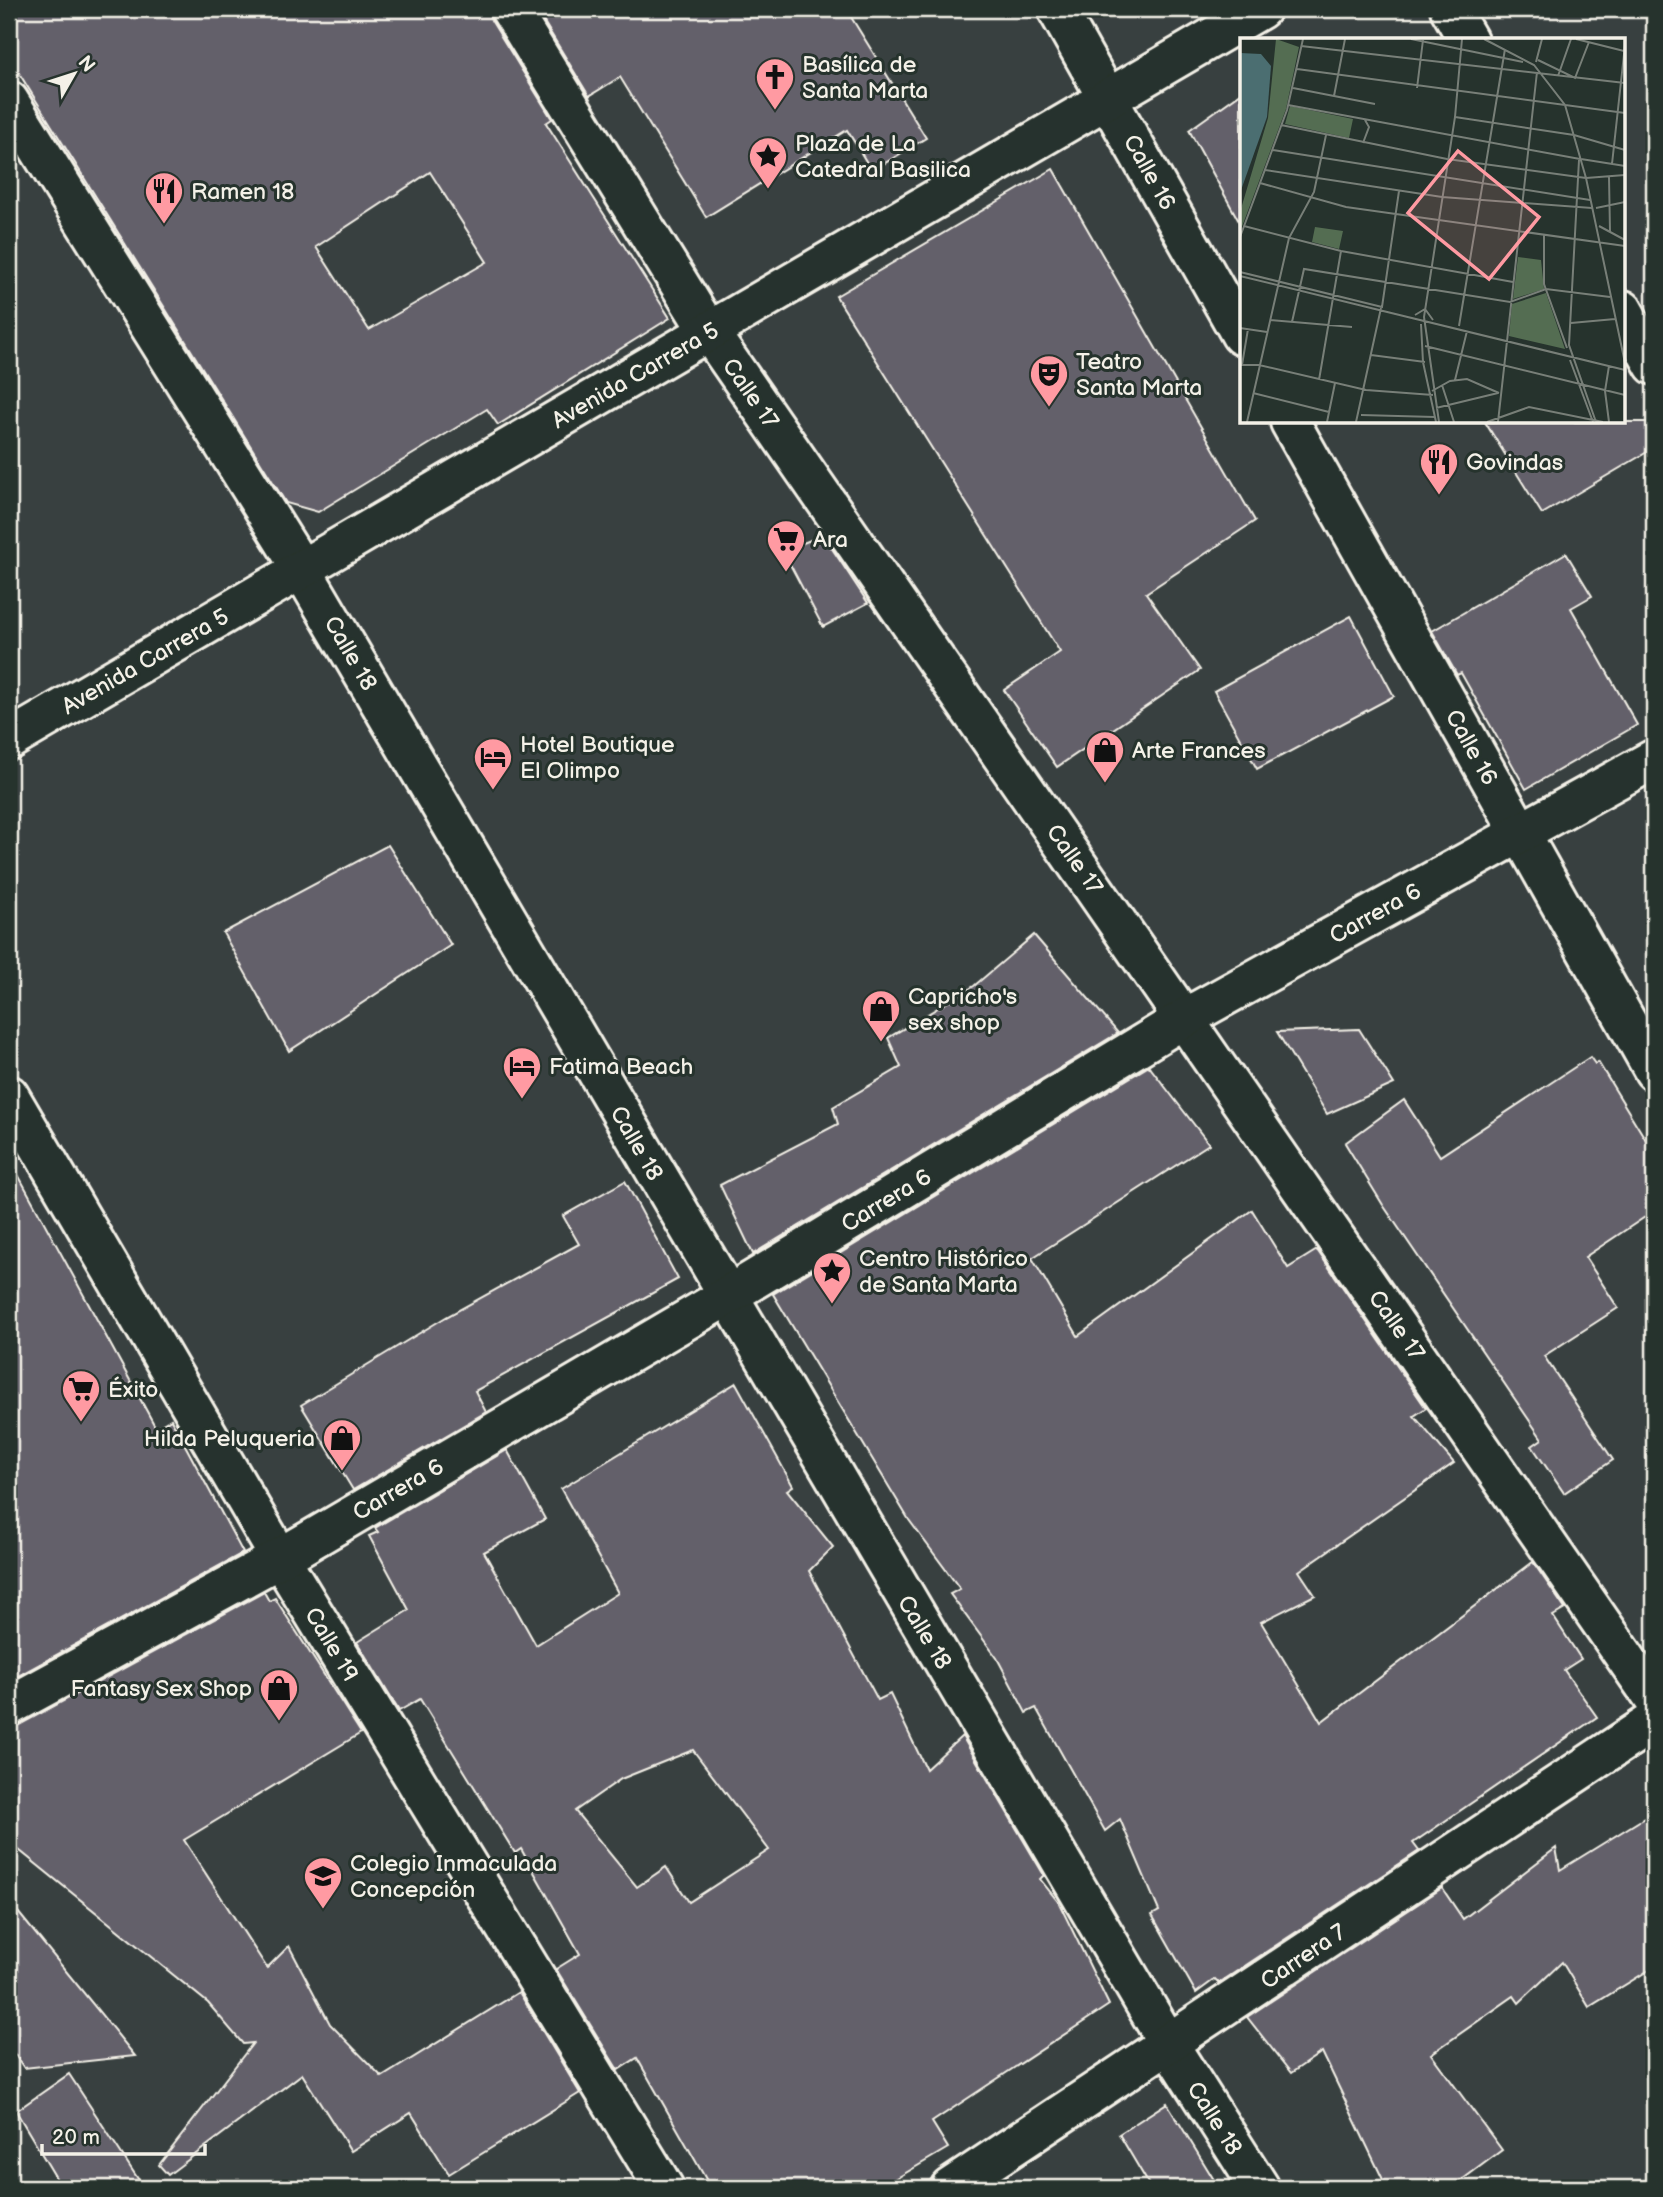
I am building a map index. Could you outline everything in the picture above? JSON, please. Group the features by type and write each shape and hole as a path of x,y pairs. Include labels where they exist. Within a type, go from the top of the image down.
{"street":[{"name":"Calle 17","path":"510,9 709,332 1654,1699"},
{"name":"Calle 16","path":"1057,9 1240,333"},
{"name":"Avenida Carrera 5","path":"9,740 709,332 1107,96 1261,9"},
{"path":"1450,9 1467,38"},
{"name":"Calle 18","path":"9,101 302,570 1169,2045 1259,2188"},
{"path":"1624,312 1654,365"},
{"name":"Calle 16","path":"1291,424 1654,1072"},
{"name":"Carrera 6","path":"9,1706 279,1558 727,1296 1185,1018 1654,759"},
{"name":"Calle 19","path":"9,1094 279,1558 664,2188"},
{"name":"Carrera 7","path":"950,2188 1654,1721"}],"shaded area":[{"name":"Centro Histórico de Santa Marta","path":"9,9 1654,9 1654,2188 9,2188"}],"building":[{"path":"9,9 488,9 491,20 552,119 546,123 670,318 498,425 487,409 318,512 286,503 9,57","holes":["430,172 487,262 369,330 316,247"]},
{"name":"Basílica de Santa Marta","path":"536,9 846,9 926,138 872,171 847,130 706,217 620,77 589,96"},
{"path":"1240,94 1240,223 1189,130"},
{"name":"Teatro Santa Marta","path":"1053,169 1255,521 1146,593 1200,670 1057,767 1004,690 1060,652 836,296"},
{"path":"1654,422 1654,448 1542,514 1486,424"},
{"path":"823,535 868,603 823,627 783,551"},
{"path":"1566,553 1592,596 1571,608 1637,725 1526,789 1461,673 1457,675 1432,631"},
{"path":"1351,616 1394,696 1257,769 1214,691"},
{"path":"388,845 451,945 289,1051 223,933"},
{"path":"1034,935 1118,1033 753,1254 720,1185 838,1124 833,1107 901,1067 888,1038 974,986"},
{"path":"1359,1029 1394,1084 1327,1114 1277,1032"},
{"path":"1590,1057 1595,1064 1598,1062 1654,1153 1654,1211 1585,1257 1618,1308 1544,1356 1613,1460 1564,1493 1532,1446 1542,1439 1383,1205 1345,1143 1404,1100 1440,1156"},
{"path":"1149,1066 1209,1144 1032,1258 1078,1336 1252,1210 1288,1268 1317,1250 1426,1408 1414,1416 1454,1463 1299,1571 1315,1595 1261,1622 1321,1722 1533,1562 1565,1609 1553,1616 1581,1659 1564,1670 1597,1717 1413,1843 1419,1851 1219,1983 1215,1979 1196,1993 1152,1915 1159,1911 1120,1819 1105,1831 1036,1708 1026,1713 997,1658 950,1594 960,1589 909,1520 773,1294"},
{"name":"Éxito","path":"9,1158 156,1428 171,1419 243,1553 9,1681"},
{"path":"625,1181 678,1279 475,1391 486,1412 353,1490 301,1405 446,1317 579,1244 563,1216"},
{"path":"736,1383 793,1486 787,1490 833,1547 809,1571 878,1700 890,1694 926,1769 962,1736 1044,1875 1040,1879 1059,1903 1109,2005 932,2122 948,2148 880,2188 711,2188 637,2058 618,2070 556,1969 580,1954 521,1849 515,1853 420,1699 399,1711 357,1642 409,1610 369,1536 378,1532 375,1528 507,1450 545,1519 484,1552 536,1645 618,1593 561,1489","holes":["693,1750 769,1850 689,1902 666,1867 637,1887 575,1811 621,1779"]},
{"path":"264,1592 269,1601 275,1598 361,1733 184,1840 267,1968 289,1946 330,2024 382,2077 519,1992 580,2093 449,2174 411,2113 351,2151 302,2074 168,2175 159,2165 253,2043 243,2044 208,2003 9,1842 9,1728"},
{"path":"1654,1812 1654,1967 1589,2007 1562,1962 1519,2003 1514,1996 1431,2054 1502,2150 1451,2188 1387,2188 1322,2052 1291,2073 1247,2017 1442,1888 1463,1919 1556,1848 1560,1870"},
{"path":"9,1901 135,2056 24,2068 9,2046"},
{"path":"69,2074 144,2188 62,2188 16,2111"},
{"path":"1167,2103 1219,2188 1151,2188 1119,2134"}],"place":[{"name":"Basílica de Santa Marta","path":"775,111"},
{"name":"Plaza de La Catedral Basilica","path":"768,190"},
{"name":"Ramen 18","path":"164,225"},
{"name":"Teatro Santa Marta","path":"1049,408"},
{"name":"Govindas","path":"1439,496"},
{"name":"Ara","path":"786,573"},
{"name":"Arte Frances","path":"1105,784"},
{"name":"Hotel Boutique El Olimpo","path":"493,791"},
{"name":"Capricho's sex shop","path":"881,1043"},
{"name":"Fatima Beach","path":"522,1100"},
{"name":"Centro Histórico de Santa Marta","path":"832,1305"},
{"name":"Éxito","path":"81,1423"},
{"name":"Hilda Peluqueria","path":"342,1472"},
{"name":"Fantasy Sex Shop","path":"279,1722"},
{"name":"Colegio Inmaculada Concepción","path":"323,1910"}]}
